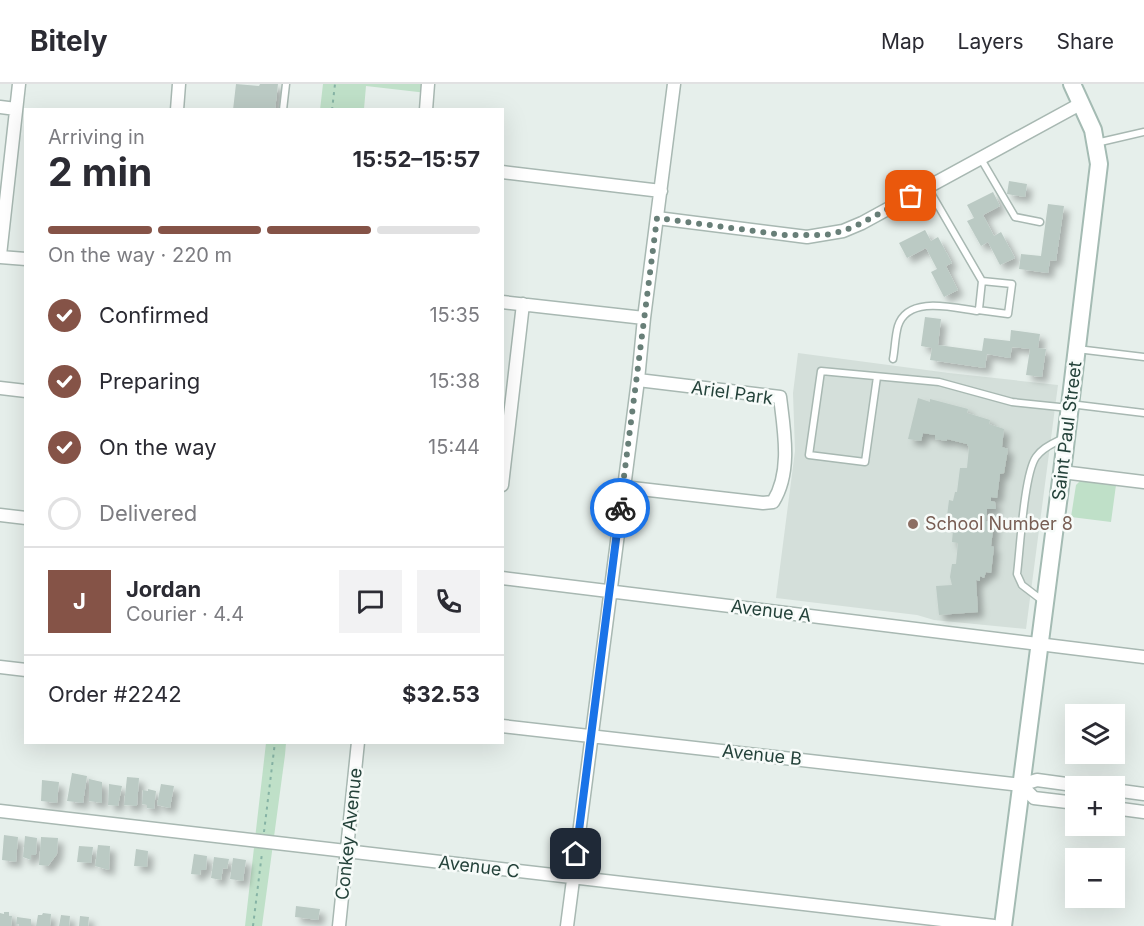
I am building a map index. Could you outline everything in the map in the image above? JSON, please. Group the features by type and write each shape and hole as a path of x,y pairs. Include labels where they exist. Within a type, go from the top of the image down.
{"main road":[{"name":"Saint Paul Street","path":"1003,926 1099,164 1093,130 1071,84"}],"street":[{"path":"19,84 0,256 24,259"},
{"path":"177,108 180,84"},
{"path":"426,108 428,84"},
{"path":"567,926 674,84"},
{"path":"657,218 784,235 826,235 843,231 862,223 1082,103"},
{"path":"0,107 16,109"},
{"path":"504,172 661,191"},
{"path":"504,302 644,318"},
{"path":"504,468 523,304"},
{"name":"Ariel Park","path":"623,487 770,503 780,491 786,446 780,397 638,380"},
{"path":"0,388 24,391"},
{"path":"1062,472 1144,482"},
{"path":"0,515 24,518"},
{"name":"Avenue A","path":"504,578 1144,657"},
{"path":"0,667 24,670"},
{"name":"Avenue B","path":"504,726 1021,785"},
{"name":"Conkey Avenue","path":"339,926 358,744"},
{"path":"1065,784 1037,780 1021,785 1034,798 1065,802"},
{"path":"1125,791 1144,794"},
{"path":"1125,809 1144,812"},
{"name":"Avenue C","path":"0,811 994,926"}],"lane":[{"path":"283,108 286,84"},
{"path":"1095,143 1144,132"},
{"path":"981,158 1015,218 1040,222"},
{"path":"927,187 982,281 978,310"},
{"path":"893,359 898,326 912,311 930,304 1008,314 1012,284 982,281"},
{"path":"1077,349 1144,357"},
{"path":"877,377 865,462 809,455 820,371 939,382 1012,402 1144,414"},
{"path":"1044,602 1022,585 1017,574 1029,475 1035,459 1045,447 1066,437"}],"path":[{"path":"332,108 335,84"},
{"path":"264,835 275,744"},
{"path":"253,926 262,849"}],"shaded area":[{"name":"School Number 8","path":"798,353 1058,385 1026,629 934,620 917,615 776,598 795,451 793,393"}],"green space":[{"path":"323,84 428,84 427,93 366,86 364,108 320,108"},
{"path":"1080,481 1116,485 1111,522 1071,517 1076,485"},
{"path":"266,744 286,744 262,926 245,926"}],"building":[{"path":"236,84 259,86 260,84 278,84 275,108 233,108"},
{"path":"1009,181 1027,184 1025,197 1007,194"},
{"path":"993,192 1000,206 983,215 994,236 1001,232 1015,258 1000,265 988,242 981,246 967,221 974,218 967,205"},
{"path":"1048,204 1064,206 1056,261 1050,260 1048,273 1019,269 1021,254 1041,256"},
{"path":"925,230 931,241 938,237 952,263 946,266 958,290 944,297 931,272 937,269 926,248 907,258 899,243"},
{"path":"925,317 941,319 938,345 982,351 984,338 1010,341 1011,330 1040,334 1038,348 1046,349 1042,377 1026,375 1030,349 1012,347 1010,358 987,354 985,368 930,360 932,348 921,346"},
{"path":"918,398 968,409 967,413 990,420 989,424 1004,429 1002,447 1008,449 1004,473 1000,474 997,498 991,497 996,509 987,509 986,521 994,522 991,573 986,572 984,578 980,576 980,581 976,580 978,612 939,615 936,586 952,585 950,577 952,564 956,564 958,543 952,542 954,517 947,516 949,500 953,501 955,492 957,492 960,468 967,468 969,448 967,444 947,439 947,441 935,439 935,435 923,433 921,441 908,439"},
{"path":"72,773 87,776 83,803 67,801"},
{"path":"127,777 139,778 137,806 124,805"},
{"path":"89,779 102,782 102,803 89,801"},
{"path":"42,780 59,782 57,803 41,801"},
{"path":"109,784 122,786 118,806 108,805"},
{"path":"161,784 174,786 170,808 157,805"},
{"path":"148,789 156,791 154,809 142,804 143,790 148,791"},
{"path":"4,835 18,837 16,862 2,860"},
{"path":"25,836 37,838 36,855 31,855 31,860 23,857"},
{"path":"41,837 58,838 57,854 48,866 39,865"},
{"path":"98,845 110,846 109,870 95,866"},
{"path":"79,846 93,847 91,863 77,862"},
{"path":"136,849 148,851 147,867 134,866"},
{"path":"194,854 207,856 206,870 201,870 200,875 191,874"},
{"path":"214,857 229,859 227,869 223,868 221,880 211,878"},
{"path":"233,858 246,860 243,881 230,879"},
{"path":"296,906 320,909 318,920 295,917"},
{"path":"4,912 9,912 9,916 12,916 11,926 0,926 0,913 4,914"},
{"path":"51,914 50,926 36,926 38,915"},
{"path":"61,915 70,916 69,926 59,926"},
{"path":"80,916 89,917 88,926 79,926"},
{"path":"17,917 31,919 31,926 19,926 16,924"}],"way so far":[{"path":"620,508 657,218 807,237 843,231 911,196"}],"place":[{"name":"School Number 8","path":"913,524"}],"route":[{"path":"576,854 620,508"}]}
